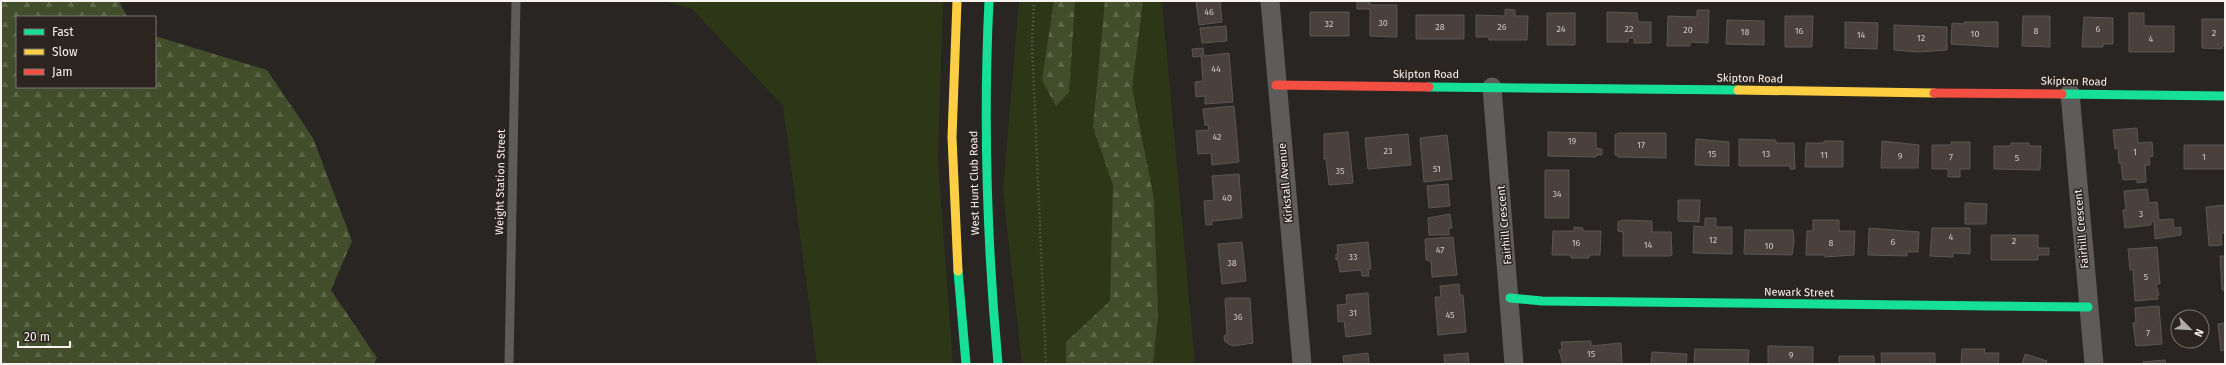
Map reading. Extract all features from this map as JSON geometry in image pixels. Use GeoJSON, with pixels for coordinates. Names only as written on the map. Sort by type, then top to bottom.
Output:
{"type":"FeatureCollection","features":[{"type":"Feature","properties":{"kind":"street","name":"West Hunt Club Road"},"geometry":{"type":"LineString","coordinates":[[957,1],[953,167],[957,269],[966,364]]}},
{"type":"Feature","properties":{"kind":"street","name":"West Hunt Club Road"},"geometry":{"type":"LineString","coordinates":[[989,1],[985,78],[984,182],[989,279],[998,364]]}},
{"type":"Feature","properties":{"kind":"street","name":"Kirkstall Avenue"},"geometry":{"type":"LineString","coordinates":[[1270,1],[1276,85],[1302,364]]}},
{"type":"Feature","properties":{"kind":"street","name":"Skipton Road"},"geometry":{"type":"LineString","coordinates":[[1276,85],[1492,86],[2225,96]]}},
{"type":"Feature","properties":{"kind":"street","name":"Fairhill Crescent"},"geometry":{"type":"LineString","coordinates":[[1492,86],[1510,298],[1514,364]]}},
{"type":"Feature","properties":{"kind":"street","name":"Fairhill Crescent"},"geometry":{"type":"LineString","coordinates":[[2070,93],[2094,364]]}},
{"type":"Feature","properties":{"kind":"street","name":"Newark Street"},"geometry":{"type":"LineString","coordinates":[[1510,298],[1542,301],[2088,307]]}},
{"type":"Feature","properties":{"kind":"lane","name":"Weight Station Street"},"geometry":{"type":"LineString","coordinates":[[509,364],[516,1]]}},
{"type":"Feature","properties":{"kind":"path"},"geometry":{"type":"LineString","coordinates":[[1034,1],[1032,45],[1046,364]]}},
{"type":"Feature","properties":{"kind":"green space"},"geometry":{"type":"Polygon","coordinates":[[[1,1],[119,1],[126,16],[16,16],[16,88],[156,88],[156,36],[267,70],[313,138],[352,241],[331,290],[377,358],[374,364],[1,364],[1,1]]]}},
{"type":"Feature","properties":{"kind":"green space"},"geometry":{"type":"Polygon","coordinates":[[[664,1],[943,1],[938,160],[953,364],[817,364],[783,106],[692,9],[664,1]]]}},
{"type":"Feature","properties":{"kind":"green space"},"geometry":{"type":"Polygon","coordinates":[[[1019,1],[1162,1],[1195,364],[1022,364],[1003,191],[1019,1]]]}},
{"type":"Feature","properties":{"kind":"green space"},"geometry":{"type":"Polygon","coordinates":[[[1054,1],[1075,1],[1069,92],[1056,106],[1042,80],[1054,1]]]}},
{"type":"Feature","properties":{"kind":"green space"},"geometry":{"type":"Polygon","coordinates":[[[1105,1],[1143,1],[1132,88],[1154,199],[1158,315],[1153,364],[1066,364],[1066,342],[1110,301],[1113,185],[1093,127],[1105,1]]]}},
{"type":"Feature","properties":{"kind":"building"},"geometry":{"type":"Polygon","coordinates":[[[1196,1],[1220,1],[1222,22],[1199,25],[1196,1]]]}},
{"type":"Feature","properties":{"kind":"building"},"geometry":{"type":"Polygon","coordinates":[[[1357,1],[1370,1],[1370,5],[1397,5],[1397,37],[1370,36],[1370,9],[1357,9],[1357,1]]]}},
{"type":"Feature","properties":{"kind":"building"},"geometry":{"type":"Polygon","coordinates":[[[1505,9],[1515,10],[1515,16],[1528,16],[1527,40],[1489,40],[1489,37],[1476,37],[1476,15],[1505,16],[1505,9]]]}},
{"type":"Feature","properties":{"kind":"building"},"geometry":{"type":"Polygon","coordinates":[[[1697,10],[1709,10],[1708,43],[1690,42],[1690,46],[1667,46],[1668,16],[1697,17],[1697,10]]]}},
{"type":"Feature","properties":{"kind":"building"},"geometry":{"type":"Polygon","coordinates":[[[1310,12],[1349,12],[1349,36],[1310,36],[1310,12]]]}},
{"type":"Feature","properties":{"kind":"building"},"geometry":{"type":"Polygon","coordinates":[[[1607,12],[1637,13],[1638,22],[1651,22],[1651,43],[1634,43],[1634,38],[1628,38],[1628,42],[1607,42],[1607,12]]]}},
{"type":"Feature","properties":{"kind":"building"},"geometry":{"type":"Polygon","coordinates":[[[1547,13],[1575,13],[1575,45],[1547,45],[1547,13]]]}},
{"type":"Feature","properties":{"kind":"building"},"geometry":{"type":"Polygon","coordinates":[[[2129,13],[2144,13],[2144,26],[2174,26],[2174,52],[2129,52],[2129,13]]]}},
{"type":"Feature","properties":{"kind":"building"},"geometry":{"type":"Polygon","coordinates":[[[1416,15],[1464,15],[1464,39],[1416,39],[1416,15]]]}},
{"type":"Feature","properties":{"kind":"building"},"geometry":{"type":"Polygon","coordinates":[[[1785,16],[1813,16],[1812,47],[1785,47],[1785,16]]]}},
{"type":"Feature","properties":{"kind":"building"},"geometry":{"type":"Polygon","coordinates":[[[2023,16],[2050,16],[2050,47],[2022,46],[2023,16]]]}},
{"type":"Feature","properties":{"kind":"building"},"geometry":{"type":"Polygon","coordinates":[[[2084,17],[2113,18],[2113,44],[2103,44],[2103,47],[2082,47],[2084,17]]]}},
{"type":"Feature","properties":{"kind":"building"},"geometry":{"type":"Polygon","coordinates":[[[2202,19],[2225,19],[2225,46],[2222,46],[2222,49],[2202,48],[2202,19]]]}},
{"type":"Feature","properties":{"kind":"building"},"geometry":{"type":"Polygon","coordinates":[[[1727,20],[1764,21],[1764,45],[1726,44],[1727,20]]]}},
{"type":"Feature","properties":{"kind":"building"},"geometry":{"type":"Polygon","coordinates":[[[1845,22],[1878,23],[1877,49],[1845,48],[1845,22]]]}},
{"type":"Feature","properties":{"kind":"building"},"geometry":{"type":"Polygon","coordinates":[[[1964,22],[1998,22],[1998,47],[1951,44],[1952,23],[1964,24],[1964,22]]]}},
{"type":"Feature","properties":{"kind":"building"},"geometry":{"type":"Polygon","coordinates":[[[1894,25],[1947,27],[1947,50],[1919,52],[1894,50],[1894,25]]]}},
{"type":"Feature","properties":{"kind":"building"},"geometry":{"type":"Polygon","coordinates":[[[1226,26],[1227,41],[1202,43],[1200,28],[1226,26]]]}},
{"type":"Feature","properties":{"kind":"building"},"geometry":{"type":"Polygon","coordinates":[[[1203,48],[1204,56],[1229,53],[1233,102],[1205,104],[1205,96],[1196,97],[1195,82],[1203,81],[1201,56],[1193,57],[1192,49],[1203,48]]]}},
{"type":"Feature","properties":{"kind":"building"},"geometry":{"type":"Polygon","coordinates":[[[1234,106],[1239,162],[1212,165],[1211,153],[1198,154],[1196,131],[1209,130],[1208,125],[1205,125],[1203,109],[1234,106]]]}},
{"type":"Feature","properties":{"kind":"building"},"geometry":{"type":"Polygon","coordinates":[[[2137,128],[2138,143],[2152,142],[2153,156],[2149,157],[2150,165],[2145,165],[2146,182],[2137,183],[2137,179],[2123,180],[2121,163],[2119,163],[2118,148],[2115,149],[2113,130],[2137,128]]]}},
{"type":"Feature","properties":{"kind":"building"},"geometry":{"type":"Polygon","coordinates":[[[1348,132],[1353,183],[1329,185],[1326,159],[1324,159],[1324,134],[1348,132]]]}},
{"type":"Feature","properties":{"kind":"building"},"geometry":{"type":"Polygon","coordinates":[[[1548,132],[1596,133],[1596,148],[1602,149],[1602,155],[1596,155],[1596,157],[1548,156],[1548,132]]]}},
{"type":"Feature","properties":{"kind":"building"},"geometry":{"type":"Polygon","coordinates":[[[1619,133],[1666,133],[1666,158],[1618,157],[1618,155],[1615,155],[1615,135],[1619,133]]]}},
{"type":"Feature","properties":{"kind":"building"},"geometry":{"type":"Polygon","coordinates":[[[1408,134],[1411,165],[1368,169],[1365,138],[1408,134]]]}},
{"type":"Feature","properties":{"kind":"building"},"geometry":{"type":"Polygon","coordinates":[[[1447,135],[1452,179],[1424,182],[1420,138],[1447,135]]]}},
{"type":"Feature","properties":{"kind":"building"},"geometry":{"type":"Polygon","coordinates":[[[1696,139],[1729,142],[1729,166],[1695,165],[1696,139]]]}},
{"type":"Feature","properties":{"kind":"building"},"geometry":{"type":"Polygon","coordinates":[[[1739,139],[1776,140],[1776,143],[1794,143],[1795,169],[1790,169],[1790,166],[1739,166],[1739,139]]]}},
{"type":"Feature","properties":{"kind":"building"},"geometry":{"type":"Polygon","coordinates":[[[1824,141],[1843,141],[1843,167],[1805,167],[1806,143],[1824,143],[1824,141]]]}},
{"type":"Feature","properties":{"kind":"building"},"geometry":{"type":"Polygon","coordinates":[[[1882,141],[1919,145],[1918,168],[1881,168],[1882,141]]]}},
{"type":"Feature","properties":{"kind":"building"},"geometry":{"type":"Polygon","coordinates":[[[1951,142],[1970,142],[1970,169],[1960,169],[1960,177],[1948,177],[1948,169],[1932,169],[1932,145],[1951,145],[1951,142]]]}},
{"type":"Feature","properties":{"kind":"building"},"geometry":{"type":"Polygon","coordinates":[[[2011,143],[2029,143],[2029,146],[2041,146],[2040,170],[1994,169],[1994,146],[2011,146],[2011,143]]]}},
{"type":"Feature","properties":{"kind":"building"},"geometry":{"type":"Polygon","coordinates":[[[2184,145],[2225,145],[2225,169],[2184,169],[2184,145]]]}},
{"type":"Feature","properties":{"kind":"building"},"geometry":{"type":"Polygon","coordinates":[[[1545,170],[1569,170],[1569,218],[1545,218],[1545,170]]]}},
{"type":"Feature","properties":{"kind":"building"},"geometry":{"type":"Polygon","coordinates":[[[1239,174],[1242,218],[1212,221],[1212,225],[1206,225],[1204,201],[1214,200],[1212,176],[1239,174]]]}},
{"type":"Feature","properties":{"kind":"building"},"geometry":{"type":"Polygon","coordinates":[[[1448,184],[1450,206],[1429,208],[1427,186],[1448,184]]]}},
{"type":"Feature","properties":{"kind":"building"},"geometry":{"type":"Polygon","coordinates":[[[2147,189],[2149,203],[2157,202],[2159,220],[2173,219],[2174,228],[2181,227],[2181,235],[2155,239],[2154,221],[2151,222],[2151,225],[2125,228],[2123,210],[2126,210],[2124,191],[2147,189]]]}},
{"type":"Feature","properties":{"kind":"building"},"geometry":{"type":"Polygon","coordinates":[[[1678,200],[1700,200],[1699,222],[1678,221],[1678,200]]]}},
{"type":"Feature","properties":{"kind":"building"},"geometry":{"type":"Polygon","coordinates":[[[1965,203],[1987,204],[1986,224],[1965,224],[1965,203]]]}},
{"type":"Feature","properties":{"kind":"building"},"geometry":{"type":"Polygon","coordinates":[[[2225,205],[2225,233],[2221,233],[2222,245],[2209,246],[2206,207],[2225,205]]]}},
{"type":"Feature","properties":{"kind":"building"},"geometry":{"type":"Polygon","coordinates":[[[1450,214],[1452,228],[1449,228],[1449,235],[1429,235],[1428,218],[1450,214]]]}},
{"type":"Feature","properties":{"kind":"building"},"geometry":{"type":"Polygon","coordinates":[[[1705,218],[1716,218],[1716,227],[1732,227],[1732,254],[1693,253],[1694,226],[1705,227],[1705,218]]]}},
{"type":"Feature","properties":{"kind":"building"},"geometry":{"type":"Polygon","coordinates":[[[1623,220],[1652,221],[1652,232],[1671,232],[1672,255],[1623,256],[1623,232],[1618,231],[1618,222],[1623,220]]]}},
{"type":"Feature","properties":{"kind":"building"},"geometry":{"type":"Polygon","coordinates":[[[1813,220],[1839,220],[1839,231],[1855,231],[1854,255],[1825,257],[1825,255],[1806,255],[1807,231],[1813,231],[1813,220]]]}},
{"type":"Feature","properties":{"kind":"building"},"geometry":{"type":"Polygon","coordinates":[[[1574,227],[1583,228],[1583,231],[1601,231],[1600,255],[1589,255],[1589,258],[1571,258],[1571,255],[1552,255],[1553,231],[1574,231],[1574,227]]]}},
{"type":"Feature","properties":{"kind":"building"},"geometry":{"type":"Polygon","coordinates":[[[1869,228],[1919,232],[1918,252],[1907,252],[1907,256],[1868,255],[1869,228]]]}},
{"type":"Feature","properties":{"kind":"building"},"geometry":{"type":"Polygon","coordinates":[[[1932,228],[1970,228],[1970,254],[1953,253],[1953,257],[1930,256],[1932,228]]]}},
{"type":"Feature","properties":{"kind":"building"},"geometry":{"type":"Polygon","coordinates":[[[1745,230],[1793,230],[1794,242],[1792,255],[1744,254],[1745,230]]]}},
{"type":"Feature","properties":{"kind":"building"},"geometry":{"type":"Polygon","coordinates":[[[1991,235],[2038,235],[2038,248],[2049,248],[2049,255],[2038,255],[2038,260],[1991,260],[1991,235]]]}},
{"type":"Feature","properties":{"kind":"building"},"geometry":{"type":"Polygon","coordinates":[[[1453,237],[1457,275],[1432,277],[1431,261],[1426,260],[1425,239],[1453,237]]]}},
{"type":"Feature","properties":{"kind":"building"},"geometry":{"type":"Polygon","coordinates":[[[1242,242],[1246,281],[1222,284],[1218,244],[1242,242]]]}},
{"type":"Feature","properties":{"kind":"building"},"geometry":{"type":"Polygon","coordinates":[[[1368,242],[1371,269],[1368,269],[1369,276],[1362,276],[1361,270],[1340,272],[1338,260],[1336,260],[1336,254],[1338,254],[1337,245],[1368,242]]]}},
{"type":"Feature","properties":{"kind":"building"},"geometry":{"type":"Polygon","coordinates":[[[2157,247],[2160,284],[2156,284],[2159,295],[2157,295],[2158,299],[2135,301],[2133,270],[2130,270],[2128,249],[2157,247]]]}},
{"type":"Feature","properties":{"kind":"building"},"geometry":{"type":"Polygon","coordinates":[[[2220,256],[2225,256],[2225,290],[2222,290],[2220,256]]]}},
{"type":"Feature","properties":{"kind":"building"},"geometry":{"type":"Polygon","coordinates":[[[1459,284],[1460,295],[1463,295],[1466,332],[1438,335],[1435,297],[1441,297],[1440,286],[1459,284]]]}},
{"type":"Feature","properties":{"kind":"building"},"geometry":{"type":"Polygon","coordinates":[[[1368,293],[1371,334],[1346,337],[1344,321],[1338,322],[1337,305],[1347,304],[1346,295],[1368,293]]]}},
{"type":"Feature","properties":{"kind":"building"},"geometry":{"type":"Polygon","coordinates":[[[1226,298],[1250,298],[1253,343],[1233,346],[1228,344],[1228,342],[1225,342],[1224,336],[1227,334],[1226,298]]]}},
{"type":"Feature","properties":{"kind":"building"},"geometry":{"type":"Polygon","coordinates":[[[2159,306],[2162,344],[2136,346],[2133,323],[2136,323],[2135,308],[2159,306]]]}},
{"type":"Feature","properties":{"kind":"building"},"geometry":{"type":"Polygon","coordinates":[[[2225,323],[2225,350],[2221,351],[2218,324],[2225,323]]]}},
{"type":"Feature","properties":{"kind":"building"},"geometry":{"type":"Polygon","coordinates":[[[1591,341],[1591,346],[1621,343],[1622,364],[1563,364],[1559,350],[1562,350],[1561,342],[1591,341]]]}},
{"type":"Feature","properties":{"kind":"building"},"geometry":{"type":"Polygon","coordinates":[[[1768,346],[1813,347],[1813,364],[1768,364],[1768,346]]]}},
{"type":"Feature","properties":{"kind":"building"},"geometry":{"type":"Polygon","coordinates":[[[1695,349],[1749,350],[1748,364],[1694,364],[1695,349]]]}},
{"type":"Feature","properties":{"kind":"building"},"geometry":{"type":"Polygon","coordinates":[[[1962,349],[1985,349],[1984,353],[1999,353],[1998,364],[1961,364],[1962,349]]]}},
{"type":"Feature","properties":{"kind":"building"},"geometry":{"type":"Polygon","coordinates":[[[1652,352],[1687,354],[1686,364],[1651,364],[1652,352]]]}},
{"type":"Feature","properties":{"kind":"building"},"geometry":{"type":"Polygon","coordinates":[[[1368,353],[1369,364],[1344,364],[1343,356],[1368,353]]]}},
{"type":"Feature","properties":{"kind":"building"},"geometry":{"type":"Polygon","coordinates":[[[1468,353],[1469,364],[1445,364],[1444,355],[1468,353]]]}},
{"type":"Feature","properties":{"kind":"building"},"geometry":{"type":"Polygon","coordinates":[[[1881,353],[1935,353],[1935,364],[1882,364],[1881,353]]]}},
{"type":"Feature","properties":{"kind":"building"},"geometry":{"type":"Polygon","coordinates":[[[2025,354],[2047,361],[2046,364],[2022,364],[2025,354]]]}},
{"type":"Feature","properties":{"kind":"building"},"geometry":{"type":"Polygon","coordinates":[[[1839,356],[1874,356],[1874,364],[1839,364],[1839,356]]]}},
{"type":"Feature","properties":{"kind":"building"},"geometry":{"type":"Polygon","coordinates":[[[2165,360],[2166,364],[2143,364],[2143,362],[2165,360]]]}},
{"type":"Feature","properties":{"kind":"traffic: fast"},"geometry":{"type":"LineString","coordinates":[[989,1],[986,92],[987,183],[991,273],[998,364]]}},
{"type":"Feature","properties":{"kind":"traffic: fast"},"geometry":{"type":"LineString","coordinates":[[1429,87],[1738,90]]}},
{"type":"Feature","properties":{"kind":"traffic: fast"},"geometry":{"type":"LineString","coordinates":[[2062,94],[2225,96]]}},
{"type":"Feature","properties":{"kind":"traffic: fast"},"geometry":{"type":"LineString","coordinates":[[958,271],[966,364]]}},
{"type":"Feature","properties":{"kind":"traffic: fast"},"geometry":{"type":"LineString","coordinates":[[1510,298],[1542,301],[2088,307]]}},
{"type":"Feature","properties":{"kind":"traffic: slow"},"geometry":{"type":"LineString","coordinates":[[957,1],[952,137],[958,271]]}},
{"type":"Feature","properties":{"kind":"traffic: slow"},"geometry":{"type":"LineString","coordinates":[[1738,90],[1934,93]]}},
{"type":"Feature","properties":{"kind":"traffic: jam"},"geometry":{"type":"LineString","coordinates":[[1276,85],[1429,87]]}},
{"type":"Feature","properties":{"kind":"traffic: jam"},"geometry":{"type":"LineString","coordinates":[[1934,93],[2062,94]]}}]}
